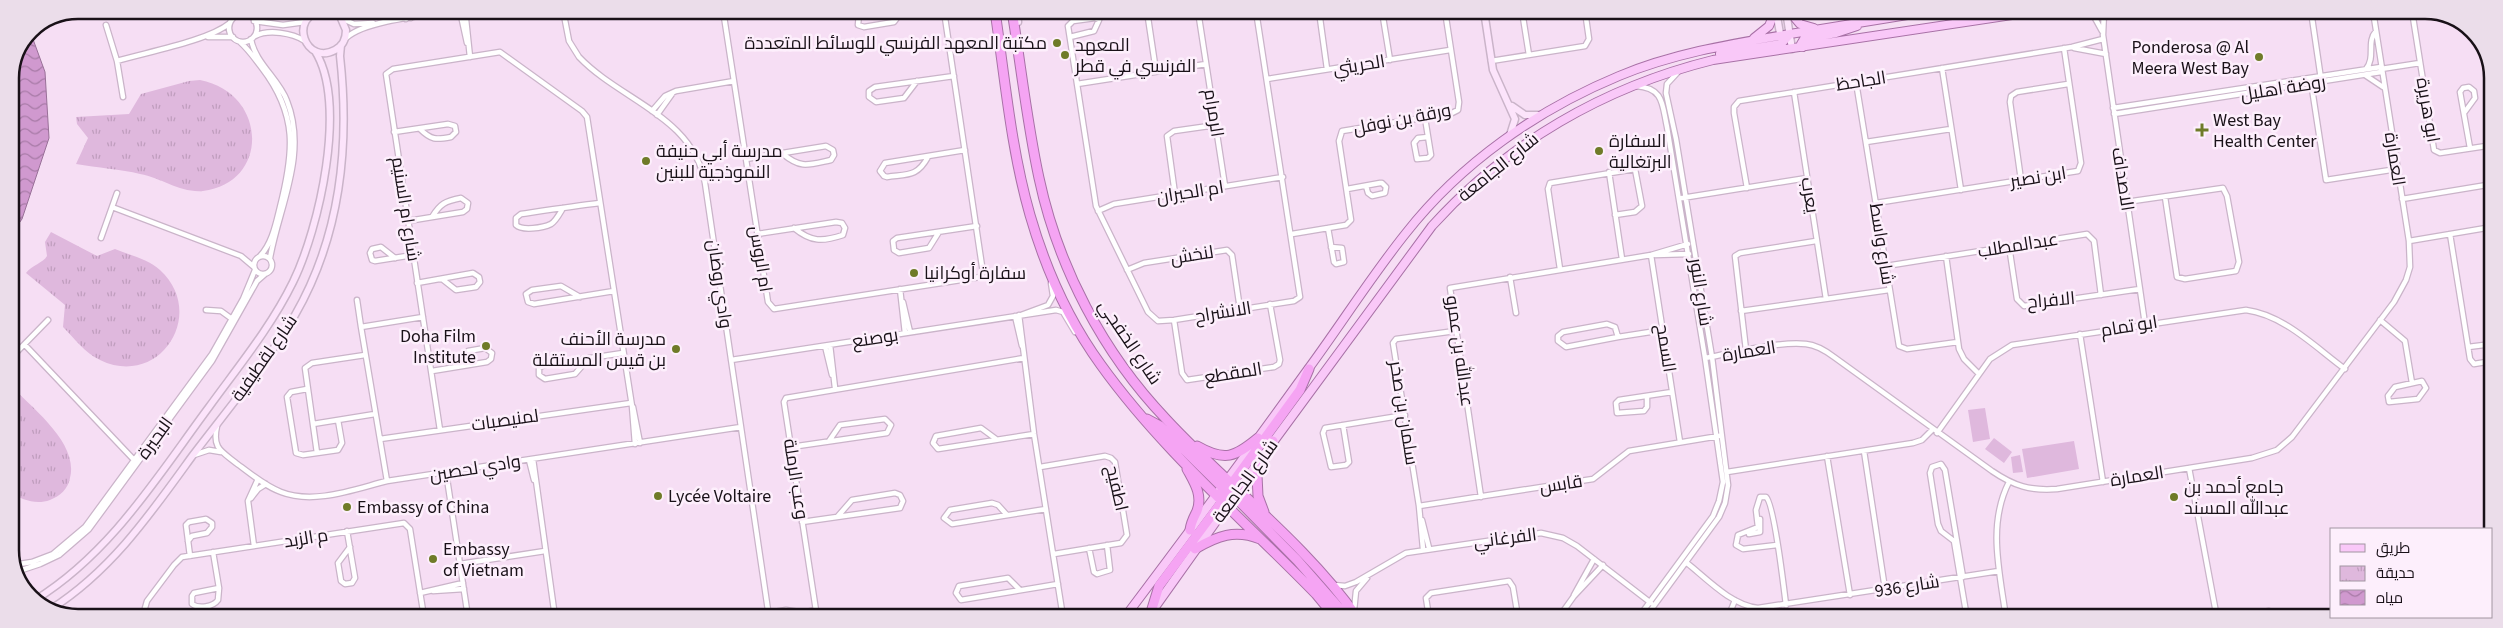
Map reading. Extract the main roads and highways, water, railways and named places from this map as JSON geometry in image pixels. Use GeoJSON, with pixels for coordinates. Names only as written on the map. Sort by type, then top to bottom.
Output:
{"type":"FeatureCollection","features":[{"type":"Feature","properties":{"kind":"highway","name":"شارع الخفجي"},"geometry":{"type":"LineString","coordinates":[[996,19],[1020,171],[1030,215],[1048,265],[1087,344],[1100,364],[1142,417],[1184,461],[1268,520],[1331,585],[1348,609]]}},
{"type":"Feature","properties":{"kind":"highway","name":"شارع الخفجي"},"geometry":{"type":"LineString","coordinates":[[1014,19],[1039,178],[1050,222],[1068,268],[1101,334],[1129,375],[1186,440],[1264,541],[1316,594],[1328,609]]}},
{"type":"Feature","properties":{"kind":"highway"},"geometry":{"type":"LineString","coordinates":[[1152,609],[1159,586],[1300,390],[1309,369]]}},
{"type":"Feature","properties":{"kind":"highway"},"geometry":{"type":"LineString","coordinates":[[1142,417],[1160,426],[1346,609]]}},
{"type":"Feature","properties":{"kind":"highway"},"geometry":{"type":"LineString","coordinates":[[1186,440],[1210,453],[1226,456],[1238,453],[1258,438]]}},
{"type":"Feature","properties":{"kind":"highway"},"geometry":{"type":"LineString","coordinates":[[1268,520],[1259,502],[1256,481],[1259,470],[1274,441]]}},
{"type":"Feature","properties":{"kind":"highway"},"geometry":{"type":"LineString","coordinates":[[1184,461],[1198,494],[1198,505],[1190,530]]}},
{"type":"Feature","properties":{"kind":"highway"},"geometry":{"type":"LineString","coordinates":[[1195,549],[1216,537],[1228,533],[1246,534],[1264,541]]}},
{"type":"Feature","properties":{"kind":"main road"},"geometry":{"type":"LineString","coordinates":[[1752,40],[1769,26],[1772,19]]}},
{"type":"Feature","properties":{"kind":"main road"},"geometry":{"type":"LineString","coordinates":[[1795,19],[1800,24],[1821,29]]}},
{"type":"Feature","properties":{"kind":"main road","name":"شارع الجامعة"},"geometry":{"type":"LineString","coordinates":[[1131,609],[1190,530],[1228,492],[1274,441],[1427,232],[1456,201],[1513,152],[1536,135],[1582,109],[1632,86],[1681,68],[1781,43],[1790,34],[1882,19]]}},
{"type":"Feature","properties":{"kind":"main road","name":"شارع الجامعة"},"geometry":{"type":"LineString","coordinates":[[1154,609],[1195,549],[1258,438],[1406,232],[1465,170],[1510,135],[1542,114],[1596,86],[1653,63],[1704,48],[1752,40],[1781,43],[1792,49],[1987,19]]}},
{"type":"Feature","properties":{"kind":"main road"},"geometry":{"type":"LineString","coordinates":[[1803,47],[1802,42],[1804,39],[1849,30],[1863,22]]}},
{"type":"Feature","properties":{"kind":"water"},"geometry":{"type":"Polygon","coordinates":[[[33,40],[45,72],[49,138],[19,223],[19,78],[23,55],[33,40]]]}},
{"type":"Feature","properties":{"kind":"place","name":"مكتبة المعهد الفرنسي للوسائط المتعددة"},"geometry":{"type":"Point","coordinates":[1057,43]}},
{"type":"Feature","properties":{"kind":"place","name":"المعهد الفرنسي في قطر"},"geometry":{"type":"Point","coordinates":[1065,55]}},
{"type":"Feature","properties":{"kind":"place","name":"Ponderosa @ Al Meera West Bay"},"geometry":{"type":"Point","coordinates":[2259,57]}},
{"type":"Feature","properties":{"kind":"place","name":"West Bay Health Center"},"geometry":{"type":"Point","coordinates":[2202,130]}},
{"type":"Feature","properties":{"kind":"place","name":"السفارة البرتغالية"},"geometry":{"type":"Point","coordinates":[1599,151]}},
{"type":"Feature","properties":{"kind":"place","name":"مدرسة أبي حنيفة النموذجية للبنين"},"geometry":{"type":"Point","coordinates":[646,161]}},
{"type":"Feature","properties":{"kind":"place","name":"سفارة أوكرانيا"},"geometry":{"type":"Point","coordinates":[914,273]}},
{"type":"Feature","properties":{"kind":"place","name":"Doha Film Institute"},"geometry":{"type":"Point","coordinates":[486,346]}},
{"type":"Feature","properties":{"kind":"place","name":"مدرسة الأحنف بن قيس المستقلة"},"geometry":{"type":"Point","coordinates":[676,349]}},
{"type":"Feature","properties":{"kind":"place","name":"Lycée Voltaire"},"geometry":{"type":"Point","coordinates":[658,496]}},
{"type":"Feature","properties":{"kind":"place","name":"جامع أحمد بن عبدالله المسند"},"geometry":{"type":"Point","coordinates":[2174,497]}},
{"type":"Feature","properties":{"kind":"place","name":"Embassy of China"},"geometry":{"type":"Point","coordinates":[347,507]}},
{"type":"Feature","properties":{"kind":"place","name":"Embassy of Vietnam"},"geometry":{"type":"Point","coordinates":[433,559]}}]}
